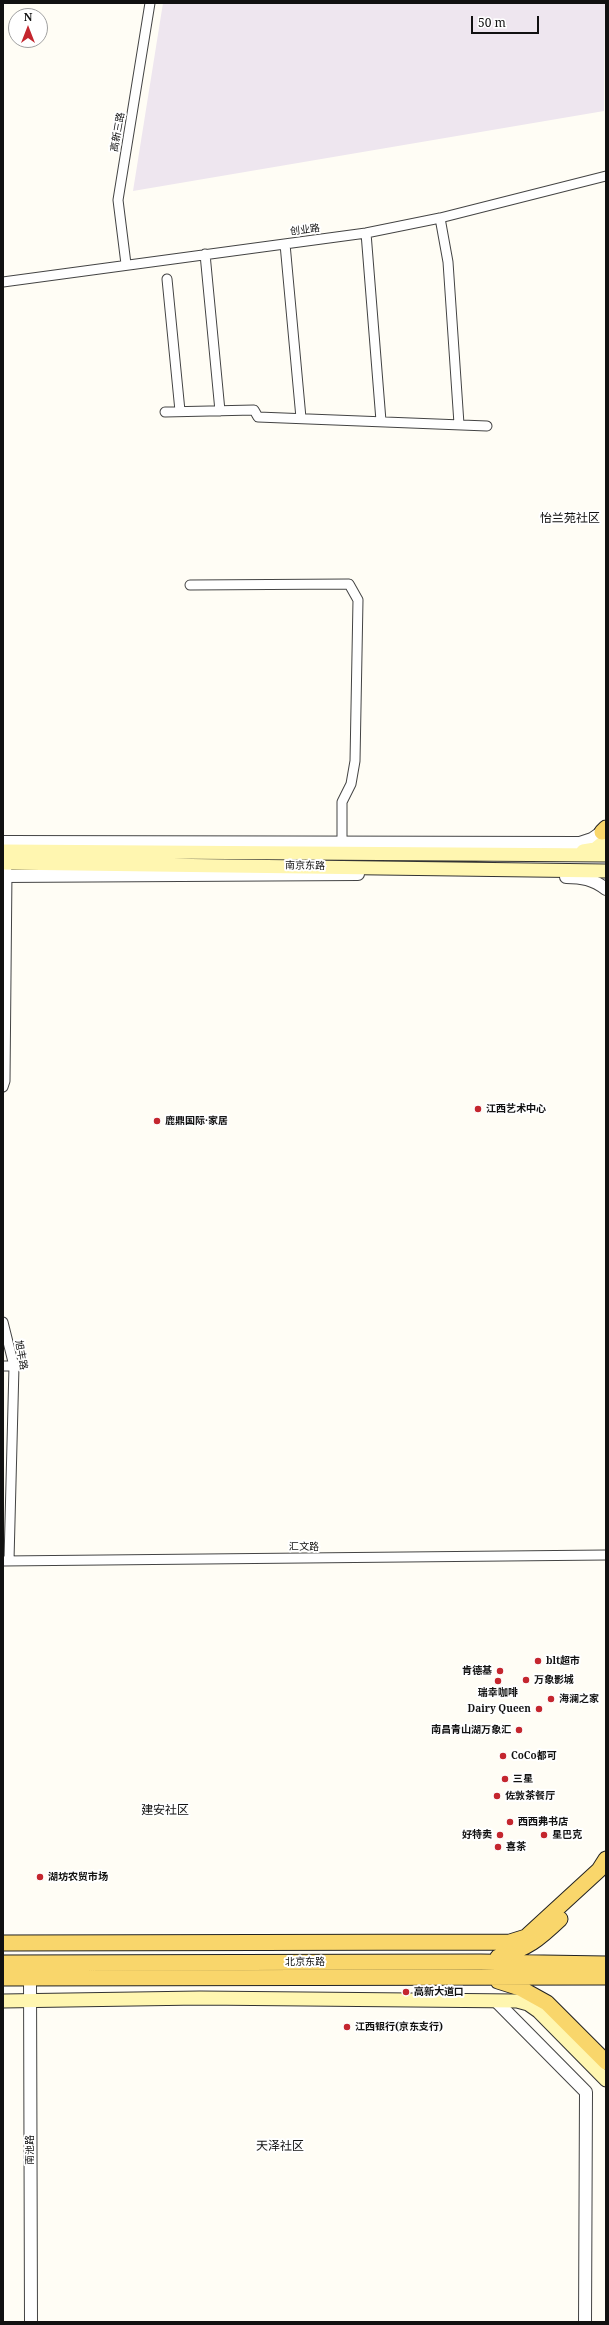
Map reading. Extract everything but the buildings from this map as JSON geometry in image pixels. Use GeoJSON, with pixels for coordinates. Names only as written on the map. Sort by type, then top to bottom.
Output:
{"type":"FeatureCollection","features":[{"type":"Feature","properties":{"kind":"main road"},"geometry":{"type":"LineString","coordinates":[[559,855],[595,849],[605,834]]}},
{"type":"Feature","properties":{"kind":"main road","name":"南京东路"},"geometry":{"type":"LineString","coordinates":[[5,860],[527,854],[606,855]]}},
{"type":"Feature","properties":{"kind":"main road","name":"南京东路"},"geometry":{"type":"LineString","coordinates":[[5,860],[603,873]]}},
{"type":"Feature","properties":{"kind":"main road"},"geometry":{"type":"LineString","coordinates":[[3,1943],[510,1942],[526,1937],[599,1870],[606,1859]]}},
{"type":"Feature","properties":{"kind":"main road"},"geometry":{"type":"LineString","coordinates":[[481,1962],[521,1950],[544,1934],[606,1876]]}},
{"type":"Feature","properties":{"kind":"main road","name":"北京东路"},"geometry":{"type":"LineString","coordinates":[[3,1963],[481,1962],[606,1964]]}},
{"type":"Feature","properties":{"kind":"main road"},"geometry":{"type":"LineString","coordinates":[[483,1977],[520,1988],[547,2003],[606,2062]]}},
{"type":"Feature","properties":{"kind":"main road","name":"北京东路"},"geometry":{"type":"LineString","coordinates":[[3,1978],[606,1977]]}},
{"type":"Feature","properties":{"kind":"main road"},"geometry":{"type":"LineString","coordinates":[[3,2001],[200,1998],[517,2001],[528,2004],[538,2011],[606,2080]]}},
{"type":"Feature","properties":{"kind":"street","name":"高新三路"},"geometry":{"type":"LineString","coordinates":[[126,264],[118,200],[150,3]]}},
{"type":"Feature","properties":{"kind":"street","name":"创业路"},"geometry":{"type":"LineString","coordinates":[[3,282],[126,264],[366,233],[440,218],[606,176]]}},
{"type":"Feature","properties":{"kind":"street"},"geometry":{"type":"LineString","coordinates":[[440,218],[448,262],[459,424]]}},
{"type":"Feature","properties":{"kind":"street"},"geometry":{"type":"LineString","coordinates":[[366,233],[380,422]]}},
{"type":"Feature","properties":{"kind":"street"},"geometry":{"type":"LineString","coordinates":[[285,244],[301,418]]}},
{"type":"Feature","properties":{"kind":"street"},"geometry":{"type":"LineString","coordinates":[[205,254],[220,411]]}},
{"type":"Feature","properties":{"kind":"street"},"geometry":{"type":"LineString","coordinates":[[167,279],[180,411]]}},
{"type":"Feature","properties":{"kind":"street"},"geometry":{"type":"LineString","coordinates":[[165,412],[254,410],[258,417],[487,426]]}},
{"type":"Feature","properties":{"kind":"street"},"geometry":{"type":"LineString","coordinates":[[190,585],[349,584],[358,600],[355,761],[351,784],[342,802],[342,843]]}},
{"type":"Feature","properties":{"kind":"street"},"geometry":{"type":"LineString","coordinates":[[5,860],[342,843],[580,843],[605,834]]}},
{"type":"Feature","properties":{"kind":"street"},"geometry":{"type":"LineString","coordinates":[[480,844],[527,854]]}},
{"type":"Feature","properties":{"kind":"street"},"geometry":{"type":"LineString","coordinates":[[5,860],[354,874],[582,877],[596,882],[606,889]]}},
{"type":"Feature","properties":{"kind":"street"},"geometry":{"type":"LineString","coordinates":[[3,1087],[5,1081],[5,860]]}},
{"type":"Feature","properties":{"kind":"street","name":"旭丰路"},"geometry":{"type":"LineString","coordinates":[[3,1322],[14,1366],[6,1560]]}},
{"type":"Feature","properties":{"kind":"street"},"geometry":{"type":"LineString","coordinates":[[3,1366],[14,1366]]}},
{"type":"Feature","properties":{"kind":"street","name":"汇文路"},"geometry":{"type":"LineString","coordinates":[[6,1560],[606,1555]]}},
{"type":"Feature","properties":{"kind":"street","name":"南池路"},"geometry":{"type":"LineString","coordinates":[[30,1978],[30,2322]]}},
{"type":"Feature","properties":{"kind":"street"},"geometry":{"type":"LineString","coordinates":[[496,2001],[586,2092],[585,2322]]}},
{"type":"Feature","properties":{"kind":"shaded area"},"geometry":{"type":"Polygon","coordinates":[[[163,3],[605,3],[604,111],[133,191],[163,3]]]}},
{"type":"Feature","properties":{"kind":"place","name":"江西艺术中心"},"geometry":{"type":"Point","coordinates":[478,1109]}},
{"type":"Feature","properties":{"kind":"place","name":"鹿鼎国际·家居"},"geometry":{"type":"Point","coordinates":[157,1121]}},
{"type":"Feature","properties":{"kind":"place","name":"blt超市"},"geometry":{"type":"Point","coordinates":[538,1661]}},
{"type":"Feature","properties":{"kind":"place","name":"肯德基"},"geometry":{"type":"Point","coordinates":[500,1671]}},
{"type":"Feature","properties":{"kind":"place","name":"万象影城"},"geometry":{"type":"Point","coordinates":[526,1680]}},
{"type":"Feature","properties":{"kind":"place","name":"瑞幸咖啡"},"geometry":{"type":"Point","coordinates":[498,1681]}},
{"type":"Feature","properties":{"kind":"place","name":"海澜之家"},"geometry":{"type":"Point","coordinates":[551,1699]}},
{"type":"Feature","properties":{"kind":"place","name":"Dairy Queen"},"geometry":{"type":"Point","coordinates":[539,1709]}},
{"type":"Feature","properties":{"kind":"place","name":"南昌青山湖万象汇"},"geometry":{"type":"Point","coordinates":[519,1730]}},
{"type":"Feature","properties":{"kind":"place","name":"CoCo都可"},"geometry":{"type":"Point","coordinates":[503,1756]}},
{"type":"Feature","properties":{"kind":"place","name":"三星"},"geometry":{"type":"Point","coordinates":[505,1779]}},
{"type":"Feature","properties":{"kind":"place","name":"佐敦茶餐厅"},"geometry":{"type":"Point","coordinates":[497,1796]}},
{"type":"Feature","properties":{"kind":"place","name":"西西弗书店"},"geometry":{"type":"Point","coordinates":[510,1822]}},
{"type":"Feature","properties":{"kind":"place","name":"好特卖"},"geometry":{"type":"Point","coordinates":[500,1835]}},
{"type":"Feature","properties":{"kind":"place","name":"星巴克"},"geometry":{"type":"Point","coordinates":[544,1835]}},
{"type":"Feature","properties":{"kind":"place","name":"喜茶"},"geometry":{"type":"Point","coordinates":[498,1847]}},
{"type":"Feature","properties":{"kind":"place","name":"湖坊农贸市场"},"geometry":{"type":"Point","coordinates":[40,1877]}},
{"type":"Feature","properties":{"kind":"place","name":"高新大道口"},"geometry":{"type":"Point","coordinates":[406,1992]}},
{"type":"Feature","properties":{"kind":"place","name":"江西银行(京东支行)"},"geometry":{"type":"Point","coordinates":[347,2027]}},
{"type":"Feature","properties":{"kind":"district","name":"怡兰苑社区"},"geometry":{"type":"Point","coordinates":[570,519]}},
{"type":"Feature","properties":{"kind":"district","name":"建安社区"},"geometry":{"type":"Point","coordinates":[165,1811]}},
{"type":"Feature","properties":{"kind":"district","name":"天泽社区"},"geometry":{"type":"Point","coordinates":[280,2147]}}]}
